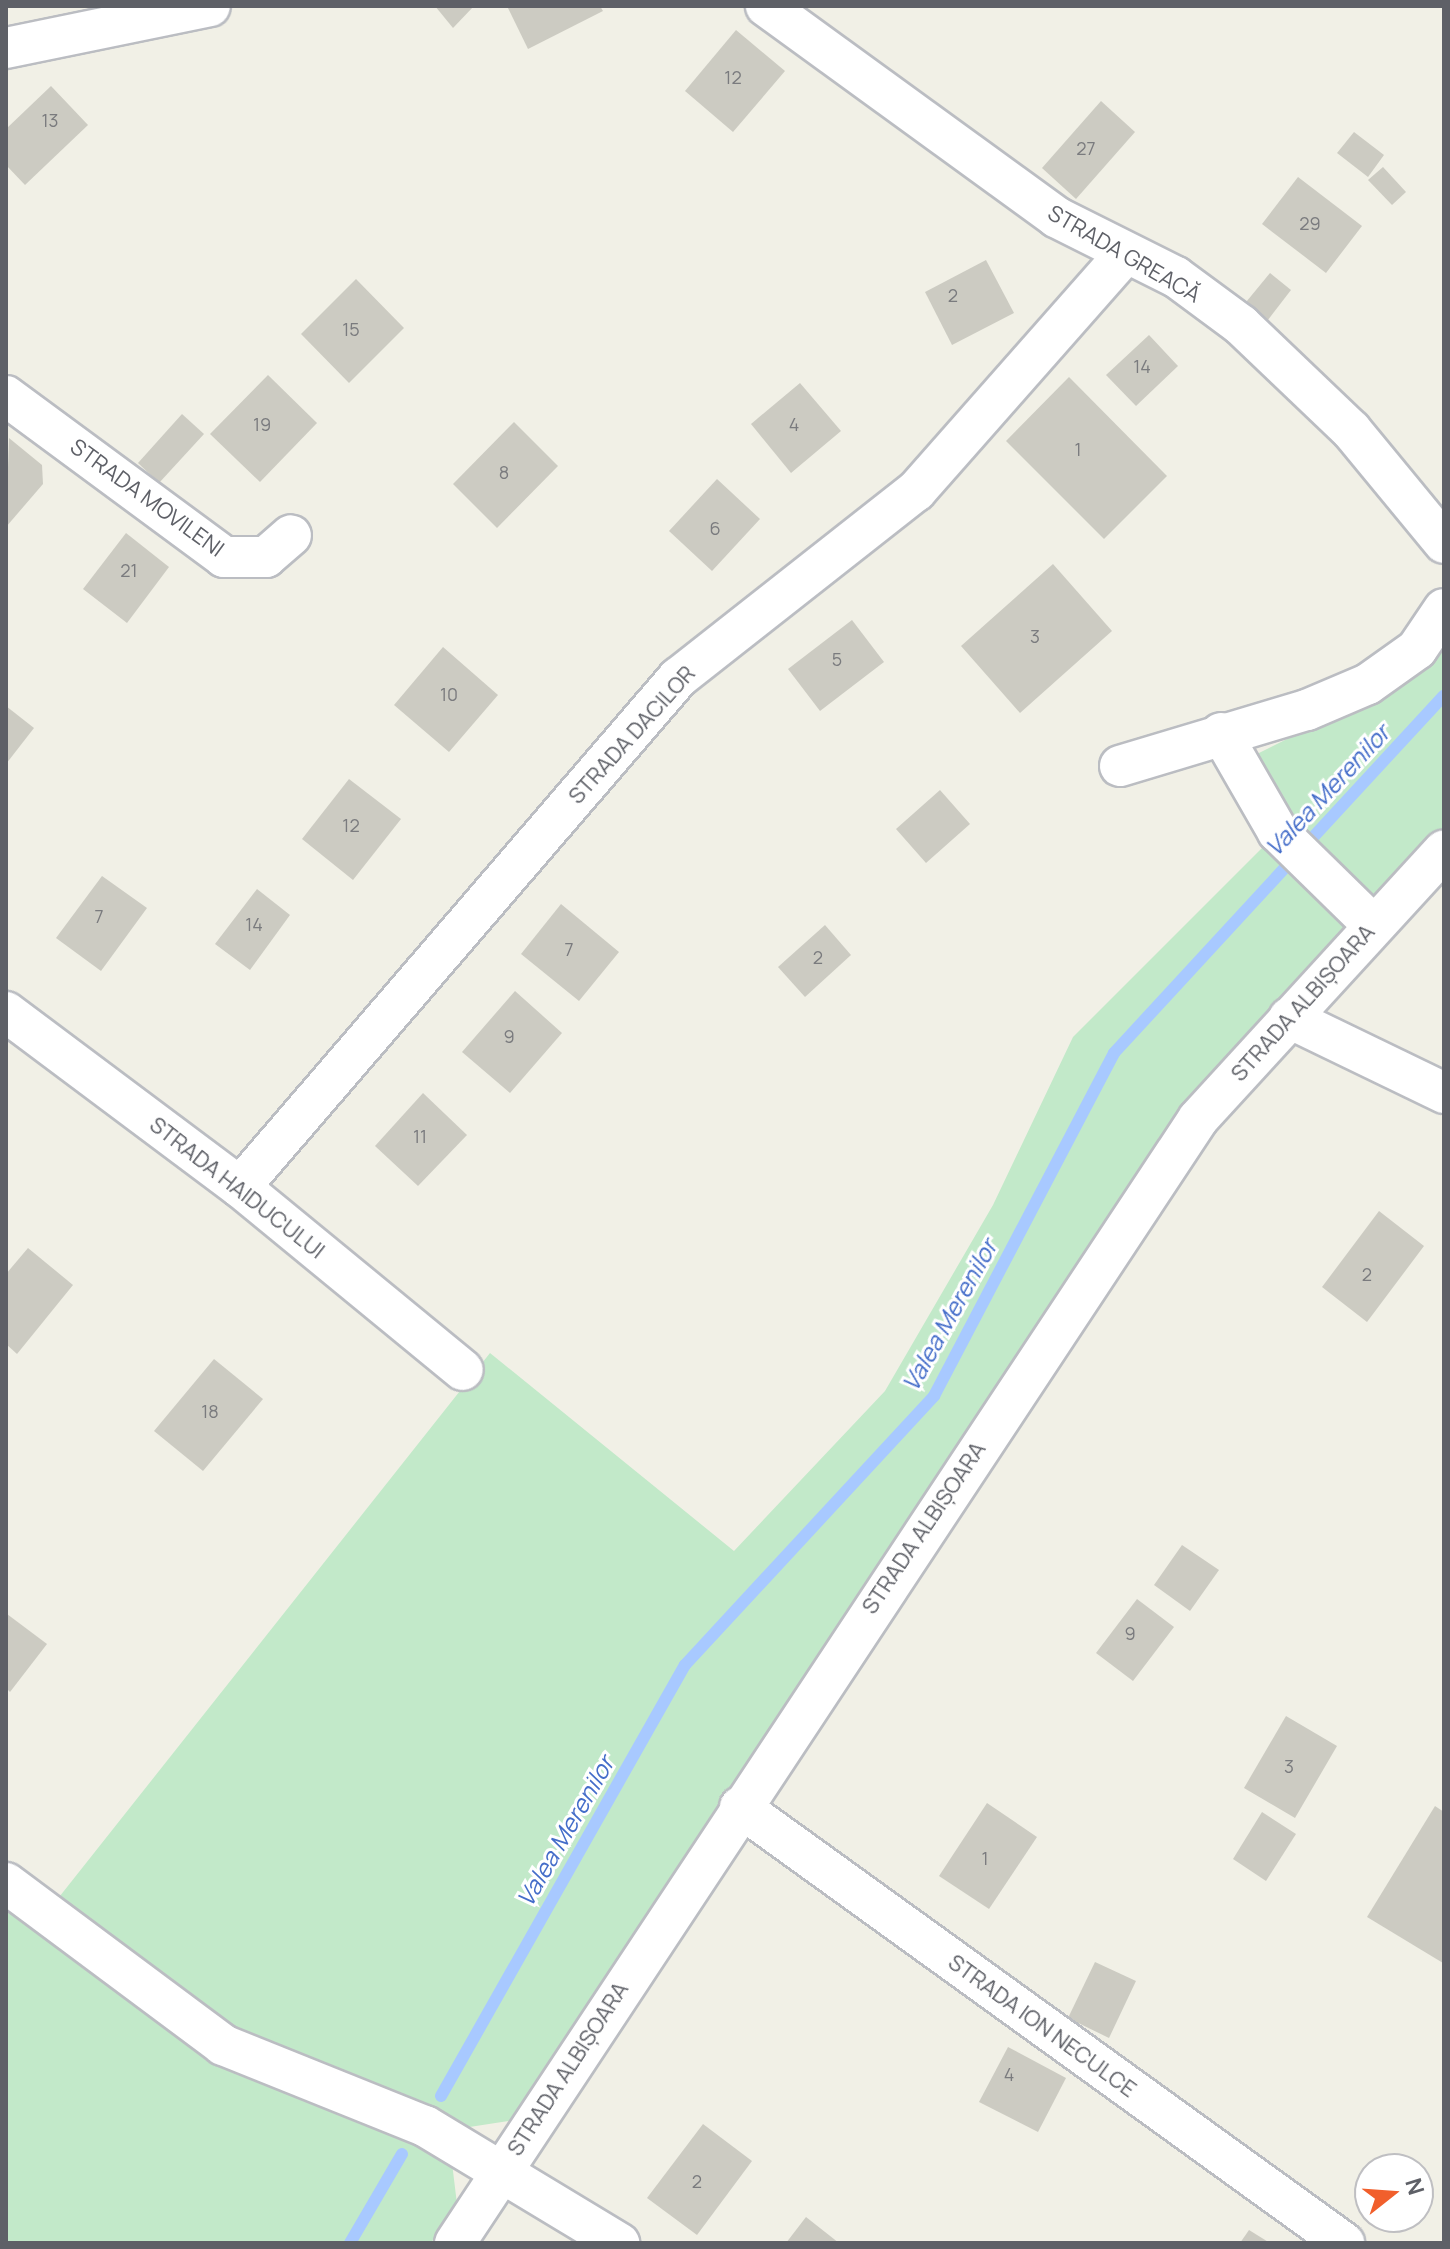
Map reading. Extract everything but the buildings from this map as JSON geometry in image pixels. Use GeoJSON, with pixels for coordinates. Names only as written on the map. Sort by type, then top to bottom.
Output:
{"type":"FeatureCollection","features":[{"type":"Feature","properties":{"kind":"street"},"geometry":{"type":"LineString","coordinates":[[6,48],[210,6]]}},
{"type":"Feature","properties":{"kind":"street","name":"STRADA GREACĂ"},"geometry":{"type":"LineString","coordinates":[[766,6],[1005,182],[1241,325],[1351,430],[1444,543]]}},
{"type":"Feature","properties":{"kind":"street","name":"STRADA DACILOR"},"geometry":{"type":"LineString","coordinates":[[240,1187],[678,678],[916,491],[1126,253]]}},
{"type":"Feature","properties":{"kind":"street","name":"STRADA MOVILENI"},"geometry":{"type":"LineString","coordinates":[[6,396],[224,557],[266,557],[291,535]]}},
{"type":"Feature","properties":{"kind":"street"},"geometry":{"type":"LineString","coordinates":[[1120,766],[1368,684],[1417,649],[1444,609]]}},
{"type":"Feature","properties":{"kind":"street"},"geometry":{"type":"LineString","coordinates":[[1221,733],[1278,832],[1373,925]]}},
{"type":"Feature","properties":{"kind":"street","name":"STRADA ALBIȘOARA"},"geometry":{"type":"LineString","coordinates":[[455,2243],[740,1807],[1198,1119],[1444,851]]}},
{"type":"Feature","properties":{"kind":"street","name":"STRADA HAIDUCULUI"},"geometry":{"type":"LineString","coordinates":[[6,1012],[240,1187],[463,1370]]}},
{"type":"Feature","properties":{"kind":"street"},"geometry":{"type":"LineString","coordinates":[[1289,1018],[1444,1093]]}},
{"type":"Feature","properties":{"kind":"street","name":"STRADA ION NECULCE"},"geometry":{"type":"LineString","coordinates":[[740,1807],[1344,2243]]}},
{"type":"Feature","properties":{"kind":"street"},"geometry":{"type":"LineString","coordinates":[[6,1883],[223,2045],[425,2126],[503,2168],[619,2243]]}},
{"type":"Feature","properties":{"kind":"green space"},"geometry":{"type":"Polygon","coordinates":[[[1444,636],[1444,829],[1211,1074],[514,2120],[463,2128],[222,2026],[56,1901],[490,1353],[734,1551],[885,1391],[993,1205],[1073,1037],[1290,820],[1247,759],[1363,701],[1444,636]]]}},
{"type":"Feature","properties":{"kind":"green space"},"geometry":{"type":"Polygon","coordinates":[[[6,1908],[174,2035],[233,2068],[391,2129],[452,2163],[457,2204],[431,2243],[6,2243],[6,1908]]]}},
{"type":"Feature","properties":{"kind":"waterway","name":"Valea Merenilor"},"geometry":{"type":"LineString","coordinates":[[441,2096],[685,1665],[934,1396],[1114,1053],[1444,696]]}},
{"type":"Feature","properties":{"kind":"waterway","name":"Valea Merenilor"},"geometry":{"type":"LineString","coordinates":[[350,2243],[402,2154]]}}]}
